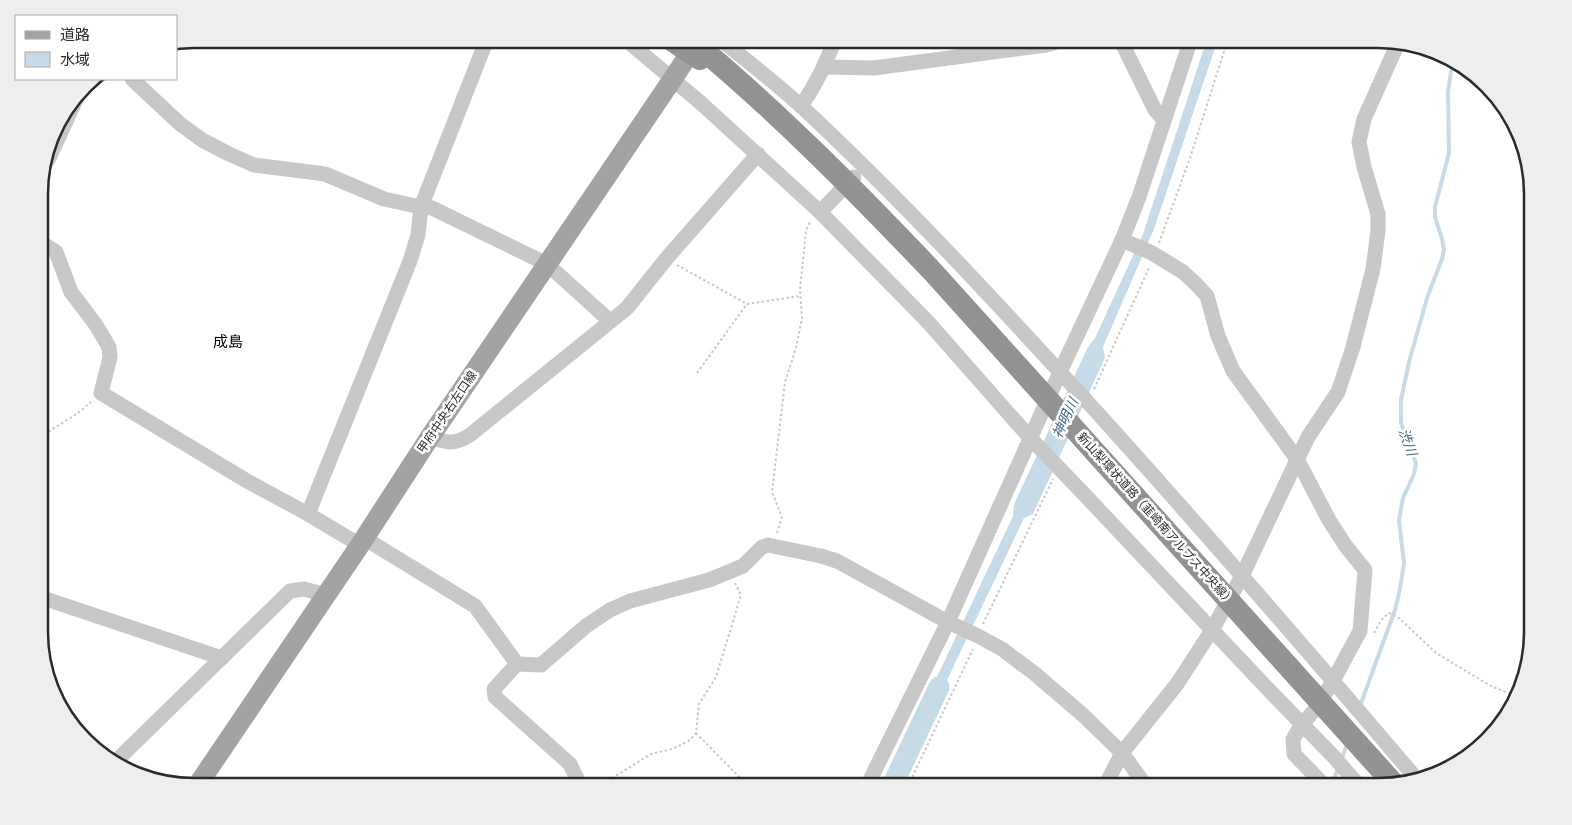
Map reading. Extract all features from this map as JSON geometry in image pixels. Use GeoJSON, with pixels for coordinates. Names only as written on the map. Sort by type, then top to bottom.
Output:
{"type":"FeatureCollection","features":[{"type":"Feature","properties":{"kind":"highway","name":"新山梨環状道路（韮崎南アルプス中央線）"},"geometry":{"type":"LineString","coordinates":[[683,48],[768,108]]}},
{"type":"Feature","properties":{"kind":"highway","name":"新山梨環状道路（韮崎南アルプス中央線）"},"geometry":{"type":"LineString","coordinates":[[700,48],[768,108],[880,216],[933,272],[1388,777]]}},
{"type":"Feature","properties":{"kind":"main road","name":"甲府中央右左口線"},"geometry":{"type":"LineString","coordinates":[[202,778],[692,48]]}},
{"type":"Feature","properties":{"kind":"street"},"geometry":{"type":"LineString","coordinates":[[308,514],[410,261],[418,235],[421,207],[483,48]]}},
{"type":"Feature","properties":{"kind":"street"},"geometry":{"type":"LineString","coordinates":[[636,48],[758,154],[820,212],[928,322],[1034,443],[1336,758],[1352,777]]}},
{"type":"Feature","properties":{"kind":"street"},"geometry":{"type":"LineString","coordinates":[[731,48],[800,106],[863,166],[989,294],[1242,576],[1412,774]]}},
{"type":"Feature","properties":{"kind":"street"},"geometry":{"type":"LineString","coordinates":[[800,106],[825,67],[832,48]]}},
{"type":"Feature","properties":{"kind":"street"},"geometry":{"type":"LineString","coordinates":[[825,67],[874,68],[1024,48]]}},
{"type":"Feature","properties":{"kind":"street"},"geometry":{"type":"LineString","coordinates":[[1124,48],[1155,110],[1164,120]]}},
{"type":"Feature","properties":{"kind":"street"},"geometry":{"type":"LineString","coordinates":[[872,777],[950,623],[1125,241],[1189,48]]}},
{"type":"Feature","properties":{"kind":"street"},"geometry":{"type":"LineString","coordinates":[[1110,777],[1122,753],[1177,684],[1212,630],[1242,576],[1308,437],[1338,392],[1373,268],[1378,231],[1378,214],[1359,142],[1364,119],[1395,49]]}},
{"type":"Feature","properties":{"kind":"street"},"geometry":{"type":"LineString","coordinates":[[133,80],[179,124],[202,140],[229,154],[254,165],[325,174],[384,199],[432,208],[547,264],[610,321]]}},
{"type":"Feature","properties":{"kind":"street"},"geometry":{"type":"LineString","coordinates":[[430,437],[446,442],[460,441],[470,435],[627,308],[666,259],[758,154]]}},
{"type":"Feature","properties":{"kind":"street"},"geometry":{"type":"LineString","coordinates":[[820,212],[863,166]]}},
{"type":"Feature","properties":{"kind":"street"},"geometry":{"type":"LineString","coordinates":[[1125,241],[1152,253],[1182,272],[1207,296],[1218,336],[1234,371],[1297,459],[1344,545],[1365,570],[1360,631],[1333,681],[1293,739],[1294,754],[1316,777]]}},
{"type":"Feature","properties":{"kind":"street"},"geometry":{"type":"LineString","coordinates":[[48,247],[56,252],[71,292],[96,325],[109,347],[110,357],[101,393],[247,481],[362,541],[475,606],[517,664]]}},
{"type":"Feature","properties":{"kind":"street"},"geometry":{"type":"LineString","coordinates":[[577,778],[570,764],[495,697],[494,689],[517,664],[541,665],[586,626],[610,610],[630,601],[708,580],[729,572],[743,566],[762,547],[772,546],[837,561],[950,623],[1002,649],[1034,673],[1083,715],[1122,753],[1140,777]]}},
{"type":"Feature","properties":{"kind":"street"},"geometry":{"type":"LineString","coordinates":[[120,757],[290,591],[304,590],[326,595]]}},
{"type":"Feature","properties":{"kind":"street"},"geometry":{"type":"LineString","coordinates":[[48,600],[222,658]]}},
{"type":"Feature","properties":{"kind":"path"},"geometry":{"type":"LineString","coordinates":[[772,546],[782,517],[772,492],[786,382],[802,318],[800,296],[806,230],[811,219],[820,212]]}},
{"type":"Feature","properties":{"kind":"path"},"geometry":{"type":"LineString","coordinates":[[666,259],[747,304],[800,296]]}},
{"type":"Feature","properties":{"kind":"path"},"geometry":{"type":"LineString","coordinates":[[697,373],[747,304]]}},
{"type":"Feature","properties":{"kind":"path"},"geometry":{"type":"LineString","coordinates":[[48,432],[78,413],[101,393]]}},
{"type":"Feature","properties":{"kind":"path"},"geometry":{"type":"LineString","coordinates":[[612,778],[650,754],[681,745],[690,740],[696,733],[700,704],[716,677],[741,595],[729,572]]}},
{"type":"Feature","properties":{"kind":"path"},"geometry":{"type":"LineString","coordinates":[[1389,613],[1399,618],[1436,653],[1491,686],[1510,694]]}},
{"type":"Feature","properties":{"kind":"path"},"geometry":{"type":"LineString","coordinates":[[696,733],[740,778]]}},
{"type":"Feature","properties":{"kind":"water"},"geometry":{"type":"Polygon","coordinates":[[[1204,48],[1215,48],[1154,229],[1103,347],[1105,358],[1033,514],[1024,518],[930,716],[921,711],[1013,516],[1014,504],[1088,347],[1095,338],[1143,234],[1204,48]]]}},
{"type":"Feature","properties":{"kind":"waterway","name":"渋川"},"geometry":{"type":"LineString","coordinates":[[1360,706],[1395,610],[1404,563],[1399,520],[1403,498],[1414,474],[1416,463],[1401,423],[1401,400],[1409,362],[1428,295],[1444,250],[1435,217],[1435,207],[1449,153],[1448,92],[1452,68]]}},
{"type":"Feature","properties":{"kind":"waterway","name":"神明川"},"geometry":{"type":"LineString","coordinates":[[896,777],[939,687]]}},
{"type":"Feature","properties":{"kind":"waterway","name":"渋川"},"geometry":{"type":"LineString","coordinates":[[1341,761],[1347,744]]}},
{"type":"Feature","properties":{"kind":"waterway","name":"渋川"},"geometry":{"type":"LineString","coordinates":[[1335,777],[1339,767]]}},
{"type":"Feature","properties":{"kind":"district","name":"成島"},"geometry":{"type":"Point","coordinates":[228,342]}}]}
